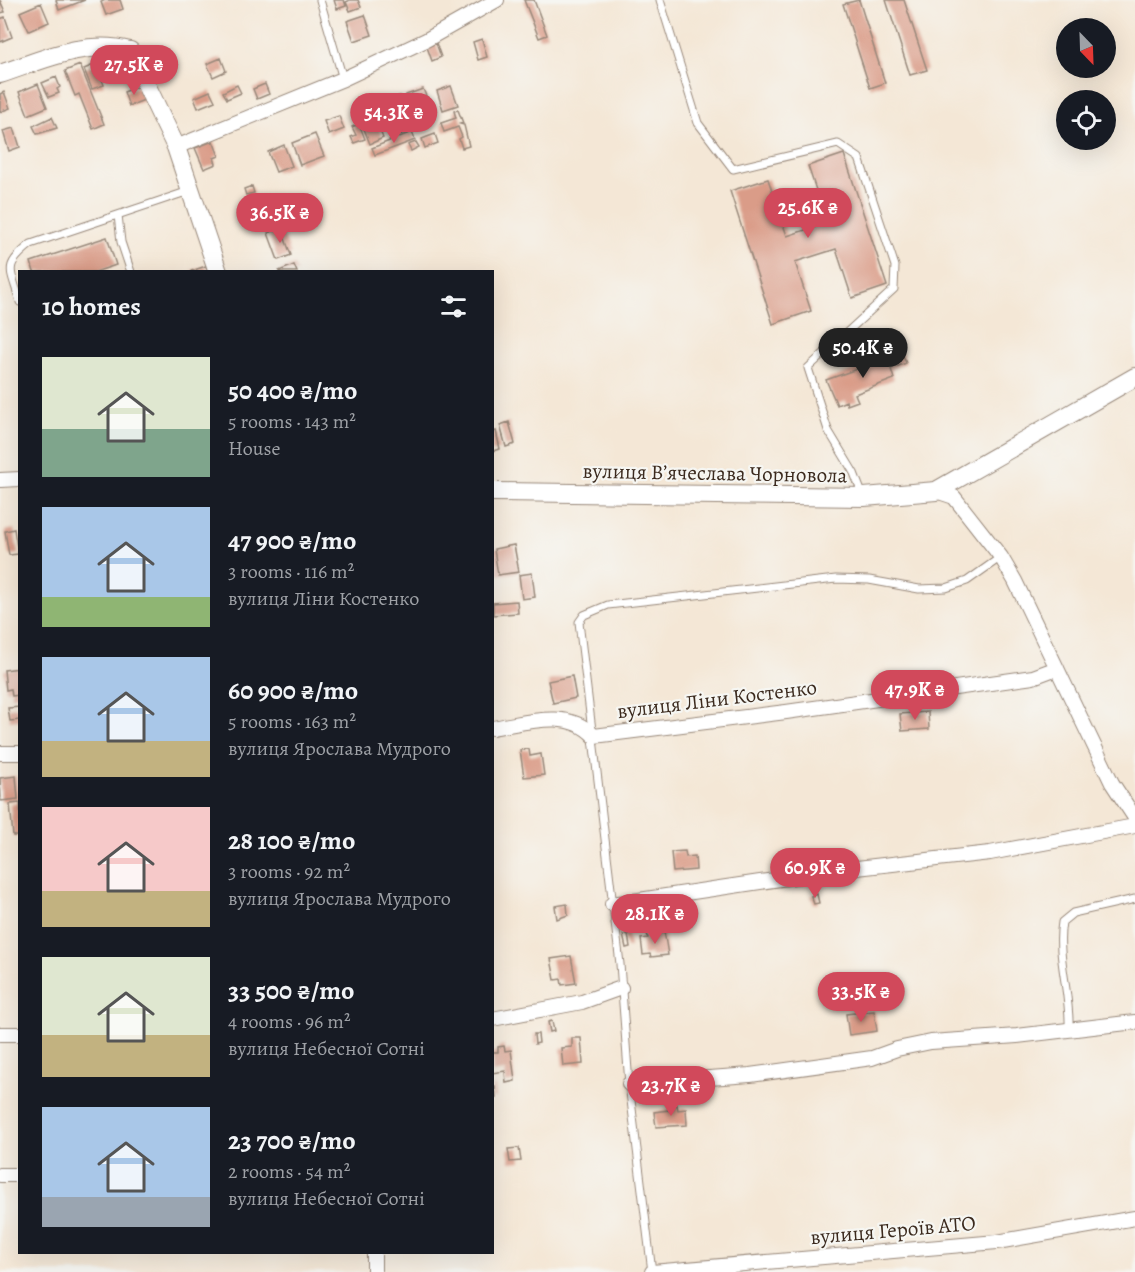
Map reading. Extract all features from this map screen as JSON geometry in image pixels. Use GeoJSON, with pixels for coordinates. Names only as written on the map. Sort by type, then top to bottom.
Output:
{"type":"FeatureCollection","features":[{"type":"Feature","properties":{"kind":"street"},"geometry":{"type":"LineString","coordinates":[[176,147],[343,78],[426,40],[497,0]]}},
{"type":"Feature","properties":{"kind":"street"},"geometry":{"type":"LineString","coordinates":[[0,74],[85,47],[109,46],[129,51],[176,147],[217,270]]}},
{"type":"Feature","properties":{"kind":"street"},"geometry":{"type":"LineString","coordinates":[[936,491],[1135,377]]}},
{"type":"Feature","properties":{"kind":"street"},"geometry":{"type":"LineString","coordinates":[[0,480],[18,479]]}},
{"type":"Feature","properties":{"kind":"street"},"geometry":{"type":"LineString","coordinates":[[936,491],[954,497],[1001,557],[1112,783],[1135,818]]}},
{"type":"Feature","properties":{"kind":"street","name":"вулиця Вʼячеслава Чорновола"},"geometry":{"type":"LineString","coordinates":[[494,492],[864,497],[936,491]]}},
{"type":"Feature","properties":{"kind":"street","name":"вулиця Ліни Костенко"},"geometry":{"type":"LineString","coordinates":[[594,736],[1021,679],[1041,675],[1057,668]]}},
{"type":"Feature","properties":{"kind":"street"},"geometry":{"type":"LineString","coordinates":[[494,728],[560,719],[579,723],[594,736]]}},
{"type":"Feature","properties":{"kind":"street"},"geometry":{"type":"LineString","coordinates":[[0,753],[18,753]]}},
{"type":"Feature","properties":{"kind":"street"},"geometry":{"type":"LineString","coordinates":[[612,904],[848,869],[990,853],[1135,826]]}},
{"type":"Feature","properties":{"kind":"street"},"geometry":{"type":"LineString","coordinates":[[494,1018],[582,1002],[621,988]]}},
{"type":"Feature","properties":{"kind":"street"},"geometry":{"type":"LineString","coordinates":[[629,1084],[761,1073],[872,1058],[897,1049],[931,1042],[1135,1022]]}},
{"type":"Feature","properties":{"kind":"street"},"geometry":{"type":"LineString","coordinates":[[0,1034],[18,1034]]}},
{"type":"Feature","properties":{"kind":"street"},"geometry":{"type":"LineString","coordinates":[[0,1175],[18,1175]]}},
{"type":"Feature","properties":{"kind":"street","name":"вулиця Героїв АТО"},"geometry":{"type":"LineString","coordinates":[[652,1272],[997,1242],[1135,1218]]}},
{"type":"Feature","properties":{"kind":"street"},"geometry":{"type":"LineString","coordinates":[[374,1254],[375,1272]]}},
{"type":"Feature","properties":{"kind":"lane"},"geometry":{"type":"LineString","coordinates":[[320,0],[343,78]]}},
{"type":"Feature","properties":{"kind":"lane"},"geometry":{"type":"LineString","coordinates":[[660,0],[698,123],[733,169],[838,144],[859,158],[895,266],[894,289],[808,368],[828,430],[854,473],[864,497]]}},
{"type":"Feature","properties":{"kind":"lane"},"geometry":{"type":"LineString","coordinates":[[18,296],[10,266],[13,258],[31,244],[189,191]]}},
{"type":"Feature","properties":{"kind":"lane"},"geometry":{"type":"LineString","coordinates":[[118,215],[121,242],[130,270]]}},
{"type":"Feature","properties":{"kind":"lane"},"geometry":{"type":"LineString","coordinates":[[652,1272],[629,1084],[594,736],[578,632],[579,622],[584,615],[594,609],[627,601],[820,580],[869,580],[919,589],[945,588],[967,581],[1001,557]]}},
{"type":"Feature","properties":{"kind":"lane"},"geometry":{"type":"LineString","coordinates":[[1069,1030],[1070,1001],[1060,936],[1062,922],[1073,913],[1135,899]]}},
{"type":"Feature","properties":{"kind":"building"},"geometry":{"type":"Polygon","coordinates":[[[0,0],[5,12],[0,13],[0,0]]]}},
{"type":"Feature","properties":{"kind":"building"},"geometry":{"type":"Polygon","coordinates":[[[56,0],[85,0],[59,10],[56,0]]]}},
{"type":"Feature","properties":{"kind":"building"},"geometry":{"type":"Polygon","coordinates":[[[120,0],[123,9],[106,15],[101,2],[120,0]]]}},
{"type":"Feature","properties":{"kind":"building"},"geometry":{"type":"Polygon","coordinates":[[[334,0],[344,0],[346,6],[337,9],[334,0]]]}},
{"type":"Feature","properties":{"kind":"building"},"geometry":{"type":"Polygon","coordinates":[[[358,0],[361,7],[350,11],[346,2],[358,0]]]}},
{"type":"Feature","properties":{"kind":"building"},"geometry":{"type":"Polygon","coordinates":[[[524,0],[534,0],[547,35],[539,38],[524,0]]]}},
{"type":"Feature","properties":{"kind":"building"},"geometry":{"type":"Polygon","coordinates":[[[859,0],[885,83],[870,88],[843,4],[859,0]]]}},
{"type":"Feature","properties":{"kind":"building"},"geometry":{"type":"Polygon","coordinates":[[[886,0],[904,0],[927,70],[910,75],[886,0]]]}},
{"type":"Feature","properties":{"kind":"building"},"geometry":{"type":"Polygon","coordinates":[[[41,3],[49,22],[29,31],[20,12],[41,3]]]}},
{"type":"Feature","properties":{"kind":"building"},"geometry":{"type":"Polygon","coordinates":[[[365,15],[372,35],[354,41],[347,21],[365,15]]]}},
{"type":"Feature","properties":{"kind":"building"},"geometry":{"type":"Polygon","coordinates":[[[5,17],[12,37],[0,42],[0,19],[5,17]]]}},
{"type":"Feature","properties":{"kind":"building"},"geometry":{"type":"Polygon","coordinates":[[[482,39],[487,57],[478,60],[473,42],[482,39]]]}},
{"type":"Feature","properties":{"kind":"building"},"geometry":{"type":"Polygon","coordinates":[[[436,43],[441,57],[432,61],[427,47],[436,43]]]}},
{"type":"Feature","properties":{"kind":"building"},"geometry":{"type":"Polygon","coordinates":[[[221,58],[226,71],[213,77],[207,64],[221,58]]]}},
{"type":"Feature","properties":{"kind":"building"},"geometry":{"type":"Polygon","coordinates":[[[96,64],[104,85],[92,89],[84,69],[96,64]]]}},
{"type":"Feature","properties":{"kind":"building"},"geometry":{"type":"Polygon","coordinates":[[[80,65],[104,124],[93,129],[79,94],[75,96],[65,71],[80,65]]]}},
{"type":"Feature","properties":{"kind":"building"},"geometry":{"type":"Polygon","coordinates":[[[56,77],[60,87],[57,89],[59,93],[49,97],[42,83],[56,77]]]}},
{"type":"Feature","properties":{"kind":"building"},"geometry":{"type":"Polygon","coordinates":[[[38,84],[47,107],[28,115],[19,92],[38,84]]]}},
{"type":"Feature","properties":{"kind":"building"},"geometry":{"type":"Polygon","coordinates":[[[265,84],[269,94],[257,99],[253,89],[265,84]]]}},
{"type":"Feature","properties":{"kind":"building"},"geometry":{"type":"Polygon","coordinates":[[[237,85],[241,93],[227,99],[223,92],[237,85]]]}},
{"type":"Feature","properties":{"kind":"building"},"geometry":{"type":"Polygon","coordinates":[[[139,86],[144,100],[129,106],[124,92],[139,86]]]}},
{"type":"Feature","properties":{"kind":"building"},"geometry":{"type":"Polygon","coordinates":[[[451,86],[458,105],[443,110],[437,91],[451,86]]]}},
{"type":"Feature","properties":{"kind":"building"},"geometry":{"type":"Polygon","coordinates":[[[423,89],[430,105],[424,108],[426,113],[412,118],[406,95],[423,89]]]}},
{"type":"Feature","properties":{"kind":"building"},"geometry":{"type":"Polygon","coordinates":[[[210,91],[215,101],[198,108],[194,98],[210,91]]]}},
{"type":"Feature","properties":{"kind":"building"},"geometry":{"type":"Polygon","coordinates":[[[4,92],[10,108],[0,112],[0,94],[4,92]]]}},
{"type":"Feature","properties":{"kind":"building"},"geometry":{"type":"Polygon","coordinates":[[[400,96],[414,129],[401,134],[397,122],[386,126],[378,104],[400,96]]]}},
{"type":"Feature","properties":{"kind":"building"},"geometry":{"type":"Polygon","coordinates":[[[458,110],[463,123],[460,124],[464,125],[469,146],[462,148],[459,139],[462,137],[458,127],[444,132],[441,123],[456,118],[454,111],[458,110]]]}},
{"type":"Feature","properties":{"kind":"building"},"geometry":{"type":"Polygon","coordinates":[[[339,116],[344,129],[329,135],[324,121],[339,116]]]}},
{"type":"Feature","properties":{"kind":"building"},"geometry":{"type":"Polygon","coordinates":[[[52,117],[57,128],[37,134],[33,126],[52,117]]]}},
{"type":"Feature","properties":{"kind":"building"},"geometry":{"type":"Polygon","coordinates":[[[375,119],[383,138],[370,144],[362,124],[375,119]]]}},
{"type":"Feature","properties":{"kind":"building"},"geometry":{"type":"Polygon","coordinates":[[[359,124],[365,139],[354,143],[351,137],[356,135],[352,127],[359,124]]]}},
{"type":"Feature","properties":{"kind":"building"},"geometry":{"type":"Polygon","coordinates":[[[14,128],[20,147],[9,151],[3,131],[14,128]]]}},
{"type":"Feature","properties":{"kind":"building"},"geometry":{"type":"Polygon","coordinates":[[[412,132],[415,140],[375,155],[372,148],[412,132]]]}},
{"type":"Feature","properties":{"kind":"building"},"geometry":{"type":"Polygon","coordinates":[[[315,134],[324,156],[300,165],[292,143],[315,134]]]}},
{"type":"Feature","properties":{"kind":"building"},"geometry":{"type":"Polygon","coordinates":[[[435,134],[438,143],[425,148],[422,139],[435,134]]]}},
{"type":"Feature","properties":{"kind":"building"},"geometry":{"type":"Polygon","coordinates":[[[213,141],[219,156],[214,158],[216,164],[204,169],[195,148],[213,141]]]}},
{"type":"Feature","properties":{"kind":"building"},"geometry":{"type":"Polygon","coordinates":[[[416,142],[419,147],[411,151],[408,145],[416,142]]]}},
{"type":"Feature","properties":{"kind":"building"},"geometry":{"type":"Polygon","coordinates":[[[284,145],[292,166],[276,172],[268,152],[284,145]]]}},
{"type":"Feature","properties":{"kind":"building"},"geometry":{"type":"Polygon","coordinates":[[[844,154],[887,286],[852,298],[836,249],[795,262],[811,311],[773,324],[730,191],[768,179],[787,236],[827,223],[808,166],[844,154]]]}},
{"type":"Feature","properties":{"kind":"building"},"geometry":{"type":"Polygon","coordinates":[[[252,186],[254,193],[246,195],[244,189],[252,186]]]}},
{"type":"Feature","properties":{"kind":"building"},"geometry":{"type":"Polygon","coordinates":[[[270,197],[281,226],[269,230],[266,220],[261,222],[254,203],[270,197]]]}},
{"type":"Feature","properties":{"kind":"building"},"geometry":{"type":"Polygon","coordinates":[[[281,228],[291,255],[278,260],[268,233],[281,228]]]}},
{"type":"Feature","properties":{"kind":"building"},"geometry":{"type":"Polygon","coordinates":[[[107,237],[116,265],[101,270],[33,270],[31,262],[107,237]]]}},
{"type":"Feature","properties":{"kind":"building"},"geometry":{"type":"Polygon","coordinates":[[[294,265],[296,270],[282,270],[294,265]]]}},
{"type":"Feature","properties":{"kind":"building"},"geometry":{"type":"Polygon","coordinates":[[[206,266],[207,270],[194,270],[206,266]]]}},
{"type":"Feature","properties":{"kind":"building"},"geometry":{"type":"Polygon","coordinates":[[[902,353],[906,363],[891,369],[894,379],[855,394],[858,401],[847,405],[846,401],[837,405],[826,380],[902,353]]]}},
{"type":"Feature","properties":{"kind":"building"},"geometry":{"type":"Polygon","coordinates":[[[509,422],[515,444],[506,447],[500,425],[509,422]]]}},
{"type":"Feature","properties":{"kind":"building"},"geometry":{"type":"Polygon","coordinates":[[[496,431],[500,449],[494,450],[494,432],[496,431]]]}},
{"type":"Feature","properties":{"kind":"building"},"geometry":{"type":"Polygon","coordinates":[[[14,529],[18,554],[9,555],[5,531],[14,529]]]}},
{"type":"Feature","properties":{"kind":"building"},"geometry":{"type":"Polygon","coordinates":[[[514,545],[519,572],[498,575],[494,549],[514,545]]]}},
{"type":"Feature","properties":{"kind":"building"},"geometry":{"type":"Polygon","coordinates":[[[532,573],[535,597],[522,599],[519,575],[532,573]]]}},
{"type":"Feature","properties":{"kind":"building"},"geometry":{"type":"Polygon","coordinates":[[[517,601],[518,613],[494,615],[494,603],[517,601]]]}},
{"type":"Feature","properties":{"kind":"building"},"geometry":{"type":"Polygon","coordinates":[[[18,668],[18,695],[12,696],[11,689],[6,690],[4,670],[18,668]]]}},
{"type":"Feature","properties":{"kind":"building"},"geometry":{"type":"Polygon","coordinates":[[[572,676],[576,698],[553,703],[548,681],[572,676]]]}},
{"type":"Feature","properties":{"kind":"building"},"geometry":{"type":"Polygon","coordinates":[[[18,707],[18,720],[10,721],[8,708],[18,707]]]}},
{"type":"Feature","properties":{"kind":"building"},"geometry":{"type":"Polygon","coordinates":[[[928,712],[929,729],[902,731],[900,714],[928,712]]]}},
{"type":"Feature","properties":{"kind":"building"},"geometry":{"type":"Polygon","coordinates":[[[529,749],[530,756],[541,754],[544,775],[524,777],[520,750],[529,749]]]}},
{"type":"Feature","properties":{"kind":"building"},"geometry":{"type":"Polygon","coordinates":[[[16,776],[18,799],[1,801],[0,778],[16,776]]]}},
{"type":"Feature","properties":{"kind":"building"},"geometry":{"type":"Polygon","coordinates":[[[18,803],[18,836],[13,836],[10,804],[18,803]]]}},
{"type":"Feature","properties":{"kind":"building"},"geometry":{"type":"Polygon","coordinates":[[[685,851],[686,857],[695,856],[696,870],[673,872],[671,852],[685,851]]]}},
{"type":"Feature","properties":{"kind":"building"},"geometry":{"type":"Polygon","coordinates":[[[817,894],[819,903],[814,904],[811,896],[817,894]]]}},
{"type":"Feature","properties":{"kind":"building"},"geometry":{"type":"Polygon","coordinates":[[[567,904],[568,915],[557,919],[555,906],[567,904]]]}},
{"type":"Feature","properties":{"kind":"building"},"geometry":{"type":"Polygon","coordinates":[[[664,931],[668,955],[651,957],[650,954],[643,955],[641,939],[648,938],[647,933],[664,931]]]}},
{"type":"Feature","properties":{"kind":"building"},"geometry":{"type":"Polygon","coordinates":[[[628,934],[630,947],[626,948],[623,935],[628,934]]]}},
{"type":"Feature","properties":{"kind":"building"},"geometry":{"type":"Polygon","coordinates":[[[571,956],[576,983],[562,985],[561,979],[555,980],[551,959],[571,956]]]}},
{"type":"Feature","properties":{"kind":"building"},"geometry":{"type":"Polygon","coordinates":[[[874,1011],[877,1031],[849,1035],[846,1014],[874,1011]]]}},
{"type":"Feature","properties":{"kind":"building"},"geometry":{"type":"Polygon","coordinates":[[[552,1021],[554,1031],[550,1032],[548,1022],[552,1021]]]}},
{"type":"Feature","properties":{"kind":"building"},"geometry":{"type":"Polygon","coordinates":[[[534,1034],[538,1034],[539,1043],[535,1044],[534,1034]]]}},
{"type":"Feature","properties":{"kind":"building"},"geometry":{"type":"Polygon","coordinates":[[[572,1038],[581,1038],[583,1064],[563,1066],[561,1048],[572,1047],[572,1038]]]}},
{"type":"Feature","properties":{"kind":"building"},"geometry":{"type":"Polygon","coordinates":[[[504,1046],[505,1051],[511,1050],[515,1081],[506,1083],[505,1071],[494,1073],[494,1052],[498,1052],[498,1047],[504,1046]]]}},
{"type":"Feature","properties":{"kind":"building"},"geometry":{"type":"Polygon","coordinates":[[[669,1105],[677,1105],[678,1110],[686,1109],[687,1125],[656,1127],[654,1112],[669,1110],[669,1105]]]}},
{"type":"Feature","properties":{"kind":"building"},"geometry":{"type":"Polygon","coordinates":[[[519,1148],[521,1161],[510,1162],[508,1149],[519,1148]]]}}]}
